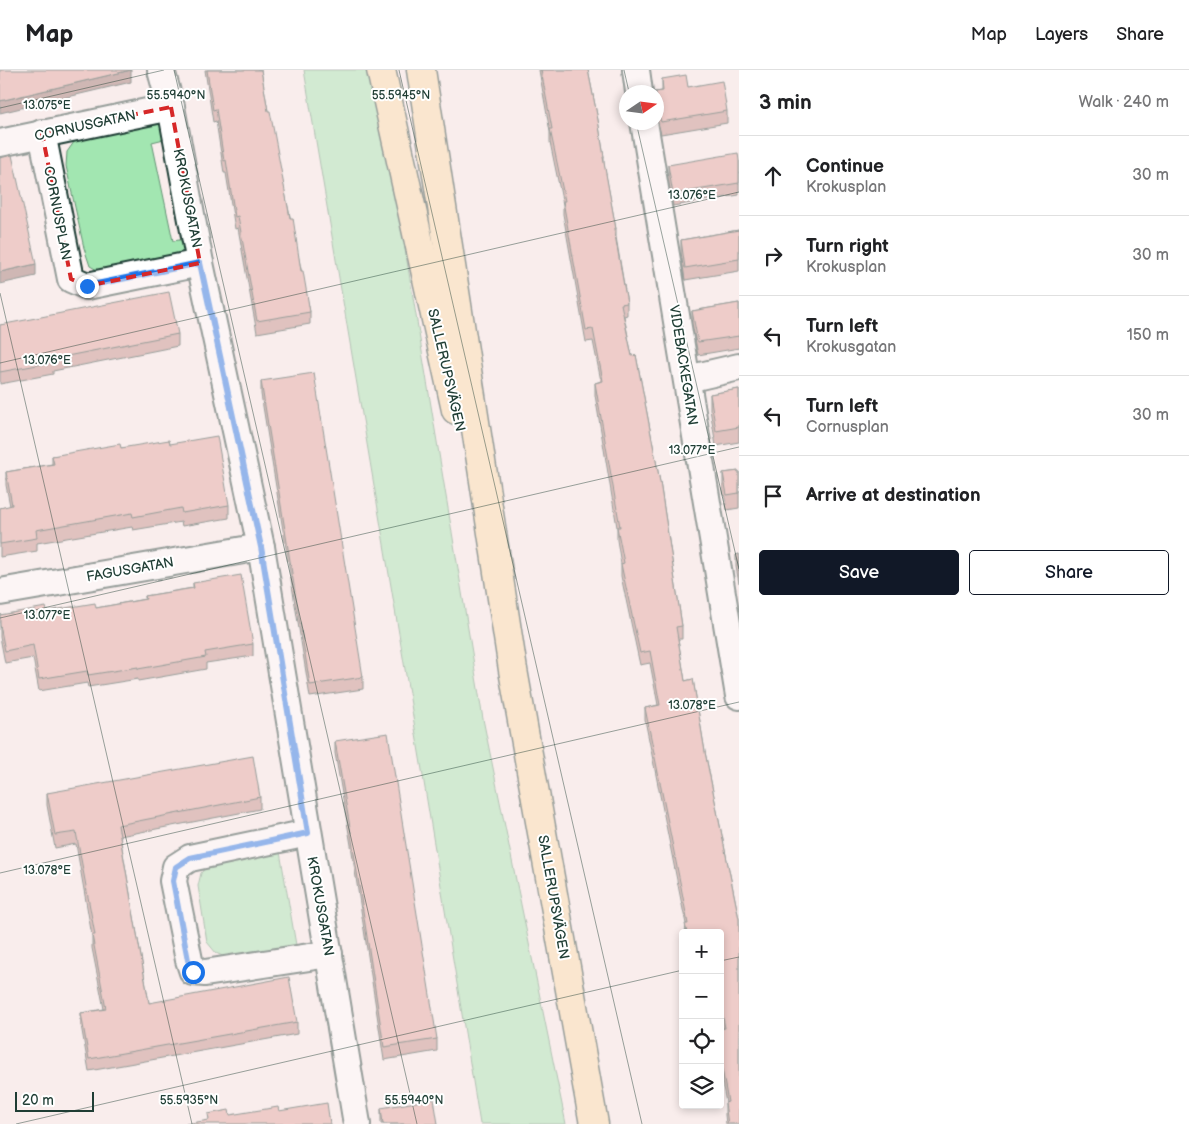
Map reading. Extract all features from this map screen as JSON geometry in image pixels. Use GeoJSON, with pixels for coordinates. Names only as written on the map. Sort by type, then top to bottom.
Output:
{"type":"FeatureCollection","features":[{"type":"Feature","properties":{"kind":"main road","name":"SALLERUPSVÄGEN"},"geometry":{"type":"LineString","coordinates":[[381,70],[513,670]]}},
{"type":"Feature","properties":{"kind":"main road","name":"SALLERUPSVÄGEN"},"geometry":{"type":"LineString","coordinates":[[421,70],[513,670],[594,1124]]}},
{"type":"Feature","properties":{"kind":"street","name":"KROKUSGATAN"},"geometry":{"type":"LineString","coordinates":[[161,70],[171,107],[200,263],[261,547],[358,1124]]}},
{"type":"Feature","properties":{"kind":"street"},"geometry":{"type":"LineString","coordinates":[[636,70],[638,85]]}},
{"type":"Feature","properties":{"kind":"street","name":"CORNUSGATAN"},"geometry":{"type":"LineString","coordinates":[[0,143],[171,107]]}},
{"type":"Feature","properties":{"kind":"street","name":"VIDEBACKEGATAN"},"geometry":{"type":"LineString","coordinates":[[645,130],[739,696]]}},
{"type":"Feature","properties":{"kind":"street","name":"CORNUSPLAN"},"geometry":{"type":"LineString","coordinates":[[42,133],[71,279],[87,286],[200,263]]}},
{"type":"Feature","properties":{"kind":"street"},"geometry":{"type":"LineString","coordinates":[[687,380],[739,367]]}},
{"type":"Feature","properties":{"kind":"street","name":"FAGUSGATAN"},"geometry":{"type":"LineString","coordinates":[[0,592],[261,547]]}},
{"type":"Feature","properties":{"kind":"street"},"geometry":{"type":"LineString","coordinates":[[308,833],[190,858],[176,867],[173,881],[188,960],[193,972],[205,973],[329,954]]}},
{"type":"Feature","properties":{"kind":"highlighted area"},"geometry":{"type":"Polygon","coordinates":[[[171,107],[200,263],[87,286],[71,279],[42,133],[171,107]]]}},
{"type":"Feature","properties":{"kind":"green space"},"geometry":{"type":"Polygon","coordinates":[[[304,70],[366,70],[371,81],[402,231],[483,719],[566,1124],[480,1124],[304,70]]]}},
{"type":"Feature","properties":{"kind":"green space"},"geometry":{"type":"Polygon","coordinates":[[[160,123],[168,138],[152,142],[173,241],[192,238],[191,254],[106,275],[90,266],[84,248],[66,166],[67,152],[79,135],[122,126],[160,123]]]}},
{"type":"Feature","properties":{"kind":"green space"},"geometry":{"type":"Polygon","coordinates":[[[280,852],[296,945],[231,960],[216,953],[207,942],[198,886],[201,873],[208,865],[280,852]]]}},
{"type":"Feature","properties":{"kind":"building"},"geometry":{"type":"Polygon","coordinates":[[[0,70],[131,70],[0,101],[0,70]]]}},
{"type":"Feature","properties":{"kind":"building"},"geometry":{"type":"Polygon","coordinates":[[[207,70],[261,70],[290,218],[293,218],[301,271],[303,271],[310,312],[257,321],[238,216],[235,217],[226,160],[224,161],[216,109],[213,110],[207,70]]]}},
{"type":"Feature","properties":{"kind":"building"},"geometry":{"type":"Polygon","coordinates":[[[541,70],[588,70],[598,120],[627,303],[621,304],[632,356],[636,355],[660,482],[682,626],[676,627],[685,681],[693,679],[705,752],[739,919],[739,1124],[728,1124],[725,1103],[728,1102],[724,1080],[724,929],[686,929],[685,924],[688,924],[645,708],[660,705],[650,651],[640,653],[621,564],[624,563],[617,527],[620,527],[595,383],[603,381],[593,329],[586,330],[563,201],[565,201],[550,129],[552,129],[541,70]]]}},
{"type":"Feature","properties":{"kind":"building"},"geometry":{"type":"Polygon","coordinates":[[[686,75],[688,87],[722,81],[727,111],[664,122],[664,85],[662,79],[686,75]]]}},
{"type":"Feature","properties":{"kind":"building"},"geometry":{"type":"Polygon","coordinates":[[[738,153],[739,183],[673,194],[668,165],[738,153]]]}},
{"type":"Feature","properties":{"kind":"building"},"geometry":{"type":"Polygon","coordinates":[[[12,155],[36,264],[0,272],[0,158],[12,155]]]}},
{"type":"Feature","properties":{"kind":"building"},"geometry":{"type":"Polygon","coordinates":[[[739,230],[739,259],[685,268],[681,240],[739,230]]]}},
{"type":"Feature","properties":{"kind":"building"},"geometry":{"type":"Polygon","coordinates":[[[169,292],[178,334],[52,359],[53,362],[0,372],[0,325],[169,292]]]}},
{"type":"Feature","properties":{"kind":"building"},"geometry":{"type":"Polygon","coordinates":[[[739,303],[739,336],[698,342],[692,311],[739,303]]]}},
{"type":"Feature","properties":{"kind":"building"},"geometry":{"type":"Polygon","coordinates":[[[314,373],[363,677],[310,685],[261,381],[314,373]]]}},
{"type":"Feature","properties":{"kind":"building"},"geometry":{"type":"Polygon","coordinates":[[[739,389],[739,427],[716,431],[710,394],[739,389]]]}},
{"type":"Feature","properties":{"kind":"building"},"geometry":{"type":"Polygon","coordinates":[[[217,436],[229,505],[182,513],[181,508],[133,517],[132,513],[36,530],[37,538],[0,544],[0,508],[12,505],[6,472],[54,464],[52,456],[120,444],[121,448],[169,440],[170,444],[217,436]]]}},
{"type":"Feature","properties":{"kind":"building"},"geometry":{"type":"Polygon","coordinates":[[[739,471],[739,493],[727,495],[723,473],[739,471]]]}},
{"type":"Feature","properties":{"kind":"building"},"geometry":{"type":"Polygon","coordinates":[[[739,554],[739,571],[736,555],[739,554]]]}},
{"type":"Feature","properties":{"kind":"building"},"geometry":{"type":"Polygon","coordinates":[[[241,575],[253,644],[205,652],[206,657],[138,669],[138,667],[88,675],[87,671],[39,679],[33,645],[5,651],[0,615],[46,607],[47,611],[95,603],[96,608],[146,599],[145,596],[194,588],[193,583],[241,575]]]}},
{"type":"Feature","properties":{"kind":"building"},"geometry":{"type":"Polygon","coordinates":[[[388,733],[437,1039],[384,1047],[335,741],[388,733]]]}},
{"type":"Feature","properties":{"kind":"building"},"geometry":{"type":"Polygon","coordinates":[[[253,756],[260,797],[118,825],[149,1003],[289,977],[297,1022],[89,1059],[81,1013],[106,1009],[92,935],[95,935],[76,832],[55,835],[47,793],[253,756]]]}},
{"type":"Feature","properties":{"kind":"building"},"geometry":{"type":"Polygon","coordinates":[[[434,1099],[438,1124],[383,1124],[381,1108],[434,1099]]]}},
{"type":"Feature","properties":{"kind":"building"},"geometry":{"type":"Polygon","coordinates":[[[327,1103],[330,1124],[185,1124],[209,1120],[208,1114],[229,1110],[230,1115],[278,1107],[279,1111],[327,1103]]]}},
{"type":"Feature","properties":{"kind":"route"},"geometry":{"type":"LineString","coordinates":[[87,286],[200,263],[261,547],[308,833],[190,858],[176,867],[173,881],[188,960],[193,972]]}}]}
